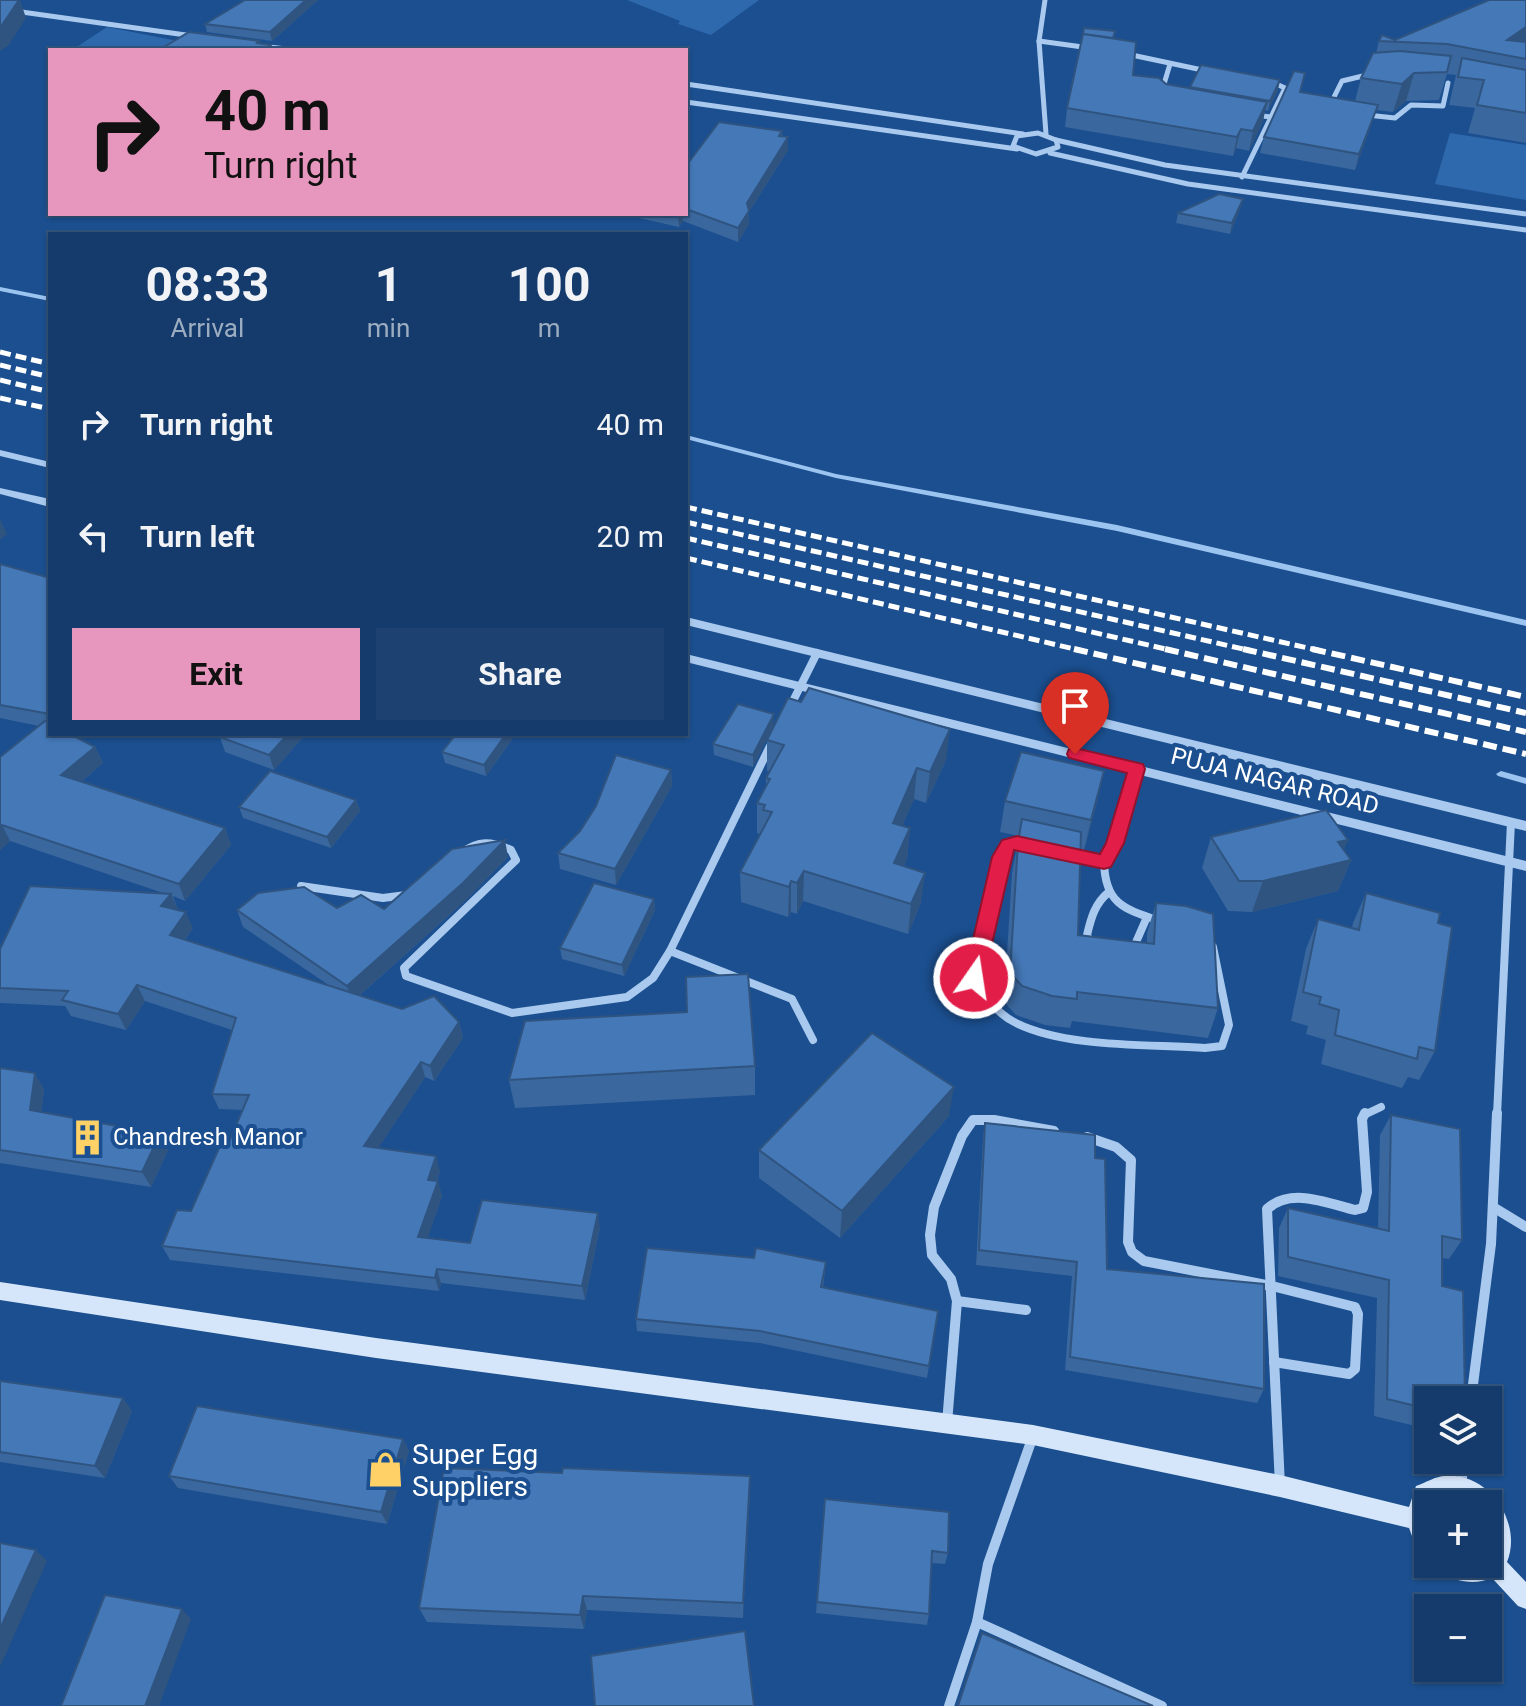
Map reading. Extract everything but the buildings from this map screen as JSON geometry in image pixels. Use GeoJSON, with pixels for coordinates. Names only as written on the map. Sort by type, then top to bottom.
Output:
{"type":"FeatureCollection","features":[{"type":"Feature","properties":{"kind":"main road"},"geometry":{"type":"LineString","coordinates":[[0,1291],[391,1350],[1033,1435],[1280,1486],[1414,1519]]}},
{"type":"Feature","properties":{"kind":"main road"},"geometry":{"type":"LineString","coordinates":[[1430,1490],[1434,1487],[1461,1486],[1471,1490]]}},
{"type":"Feature","properties":{"kind":"main road"},"geometry":{"type":"LineString","coordinates":[[1502,1525],[1502,1554]]}},
{"type":"Feature","properties":{"kind":"main road"},"geometry":{"type":"LineString","coordinates":[[1502,1572],[1526,1598]]}},
{"type":"Feature","properties":{"kind":"street"},"geometry":{"type":"LineString","coordinates":[[1045,0],[1039,41],[1046,134]]}},
{"type":"Feature","properties":{"kind":"street"},"geometry":{"type":"LineString","coordinates":[[0,9],[199,37]]}},
{"type":"Feature","properties":{"kind":"street"},"geometry":{"type":"LineString","coordinates":[[1039,41],[1101,50]]}},
{"type":"Feature","properties":{"kind":"street"},"geometry":{"type":"LineString","coordinates":[[259,45],[280,48]]}},
{"type":"Feature","properties":{"kind":"street"},"geometry":{"type":"LineString","coordinates":[[1114,51],[1211,71]]}},
{"type":"Feature","properties":{"kind":"street"},"geometry":{"type":"LineString","coordinates":[[1163,98],[1161,95],[1170,64]]}},
{"type":"Feature","properties":{"kind":"street"},"geometry":{"type":"LineString","coordinates":[[1343,108],[1334,97],[1342,81],[1377,73]]}},
{"type":"Feature","properties":{"kind":"street"},"geometry":{"type":"LineString","coordinates":[[1242,177],[1285,88],[1266,81]]}},
{"type":"Feature","properties":{"kind":"street"},"geometry":{"type":"LineString","coordinates":[[1434,81],[1458,84]]}},
{"type":"Feature","properties":{"kind":"street"},"geometry":{"type":"LineString","coordinates":[[1354,112],[1395,118],[1411,105],[1443,106],[1448,83]]}},
{"type":"Feature","properties":{"kind":"street"},"geometry":{"type":"LineString","coordinates":[[688,84],[1023,134],[1046,134],[1056,140],[1165,165],[1242,177],[1354,189],[1526,214]]}},
{"type":"Feature","properties":{"kind":"street"},"geometry":{"type":"LineString","coordinates":[[688,102],[807,117],[1036,154],[1050,153],[1188,184],[1526,230]]}},
{"type":"Feature","properties":{"kind":"street"},"geometry":{"type":"LineString","coordinates":[[807,117],[817,102]]}},
{"type":"Feature","properties":{"kind":"street"},"geometry":{"type":"LineString","coordinates":[[1243,113],[1271,117]]}},
{"type":"Feature","properties":{"kind":"street"},"geometry":{"type":"LineString","coordinates":[[1017,149],[1014,139],[1023,134]]}},
{"type":"Feature","properties":{"kind":"street"},"geometry":{"type":"LineString","coordinates":[[1050,153],[1058,147],[1056,140]]}},
{"type":"Feature","properties":{"kind":"street"},"geometry":{"type":"LineString","coordinates":[[1351,205],[1354,189]]}},
{"type":"Feature","properties":{"kind":"street"},"geometry":{"type":"LineString","coordinates":[[0,453],[48,465]]}},
{"type":"Feature","properties":{"kind":"street"},"geometry":{"type":"LineString","coordinates":[[0,491],[48,503]]}},
{"type":"Feature","properties":{"kind":"street","name":"PUJA NAGAR ROAD"},"geometry":{"type":"LineString","coordinates":[[688,621],[1526,826]]}},
{"type":"Feature","properties":{"kind":"street"},"geometry":{"type":"LineString","coordinates":[[786,714],[817,653]]}},
{"type":"Feature","properties":{"kind":"street","name":"PUJA NAGAR ROAD"},"geometry":{"type":"LineString","coordinates":[[688,658],[1526,866]]}},
{"type":"Feature","properties":{"kind":"street"},"geometry":{"type":"LineString","coordinates":[[447,864],[472,844],[483,840],[511,850],[516,860],[404,968],[406,976],[512,1013],[627,997],[653,978],[670,951],[773,742]]}},
{"type":"Feature","properties":{"kind":"street"},"geometry":{"type":"LineString","coordinates":[[1137,769],[1115,843],[1104,862],[1104,874],[1111,899],[1123,908],[1177,927]]}},
{"type":"Feature","properties":{"kind":"street"},"geometry":{"type":"LineString","coordinates":[[1473,1386],[1491,1244],[1511,822]]}},
{"type":"Feature","properties":{"kind":"street"},"geometry":{"type":"LineString","coordinates":[[1046,849],[1017,843],[1008,845],[1001,857],[974,978],[993,1005],[1015,1022],[1050,1034],[1205,1048],[1222,1046],[1229,1025],[1217,963],[1207,938]]}},
{"type":"Feature","properties":{"kind":"street"},"geometry":{"type":"LineString","coordinates":[[1061,852],[1104,862]]}},
{"type":"Feature","properties":{"kind":"street"},"geometry":{"type":"LineString","coordinates":[[301,886],[383,898],[400,898],[409,893]]}},
{"type":"Feature","properties":{"kind":"street"},"geometry":{"type":"LineString","coordinates":[[1103,952],[1094,949],[1087,935],[1100,897],[1109,892]]}},
{"type":"Feature","properties":{"kind":"street"},"geometry":{"type":"LineString","coordinates":[[1122,957],[1131,952],[1147,917]]}},
{"type":"Feature","properties":{"kind":"street"},"geometry":{"type":"LineString","coordinates":[[670,951],[792,999],[813,1040]]}},
{"type":"Feature","properties":{"kind":"street"},"geometry":{"type":"LineString","coordinates":[[1280,1486],[1267,1209],[1273,1201],[1284,1197],[1355,1210],[1363,1208],[1367,1192],[1362,1119],[1365,1113],[1381,1107]]}},
{"type":"Feature","properties":{"kind":"street"},"geometry":{"type":"LineString","coordinates":[[947,1424],[957,1301],[951,1279],[932,1255],[930,1235],[934,1207],[962,1136],[973,1120],[994,1120],[1066,1133]]}},
{"type":"Feature","properties":{"kind":"street"},"geometry":{"type":"LineString","coordinates":[[1080,1136],[1116,1147],[1131,1160],[1128,1242],[1132,1252],[1144,1261],[1272,1286],[1355,1307],[1358,1314],[1355,1369],[1349,1374],[1274,1362]]}},
{"type":"Feature","properties":{"kind":"street"},"geometry":{"type":"LineString","coordinates":[[1493,1207],[1526,1227]]}},
{"type":"Feature","properties":{"kind":"street"},"geometry":{"type":"LineString","coordinates":[[957,1301],[1026,1310]]}},
{"type":"Feature","properties":{"kind":"street"},"geometry":{"type":"LineString","coordinates":[[949,1706],[977,1622],[988,1564],[1033,1435]]}},
{"type":"Feature","properties":{"kind":"street"},"geometry":{"type":"LineString","coordinates":[[1461,1486],[1462,1474]]}},
{"type":"Feature","properties":{"kind":"street"},"geometry":{"type":"LineString","coordinates":[[977,1622],[1162,1706]]}},
{"type":"Feature","properties":{"kind":"shaded area"},"geometry":{"type":"Polygon","coordinates":[[[627,0],[759,0],[711,35],[678,24],[680,21],[627,0]]]}},
{"type":"Feature","properties":{"kind":"shaded area"},"geometry":{"type":"Polygon","coordinates":[[[107,27],[183,42],[174,48],[75,48],[107,27]]]}},
{"type":"Feature","properties":{"kind":"shaded area"},"geometry":{"type":"Polygon","coordinates":[[[1450,133],[1526,145],[1526,200],[1435,184],[1450,133]]]}},
{"type":"Feature","properties":{"kind":"waterway"},"geometry":{"type":"LineString","coordinates":[[0,289],[48,299]]}},
{"type":"Feature","properties":{"kind":"waterway"},"geometry":{"type":"LineString","coordinates":[[688,438],[836,476],[1117,528],[1526,623]]}},
{"type":"Feature","properties":{"kind":"waterway"},"geometry":{"type":"LineString","coordinates":[[1501,774],[1526,781]]}},
{"type":"Feature","properties":{"kind":"railway"},"geometry":{"type":"LineString","coordinates":[[0,352],[48,364]]}},
{"type":"Feature","properties":{"kind":"railway"},"geometry":{"type":"LineString","coordinates":[[0,365],[48,377]]}},
{"type":"Feature","properties":{"kind":"railway"},"geometry":{"type":"LineString","coordinates":[[0,380],[48,392]]}},
{"type":"Feature","properties":{"kind":"railway"},"geometry":{"type":"LineString","coordinates":[[0,398],[48,409]]}},
{"type":"Feature","properties":{"kind":"railway"},"geometry":{"type":"LineString","coordinates":[[688,507],[1321,651]]}},
{"type":"Feature","properties":{"kind":"railway"},"geometry":{"type":"LineString","coordinates":[[688,522],[1252,651]]}},
{"type":"Feature","properties":{"kind":"railway"},"geometry":{"type":"LineString","coordinates":[[688,538],[1174,651]]}},
{"type":"Feature","properties":{"kind":"railway"},"geometry":{"type":"LineString","coordinates":[[688,558],[1083,651]]}},
{"type":"Feature","properties":{"kind":"railway"},"geometry":{"type":"LineString","coordinates":[[1074,649],[1526,754]]}},
{"type":"Feature","properties":{"kind":"railway"},"geometry":{"type":"LineString","coordinates":[[1165,649],[1526,732]]}},
{"type":"Feature","properties":{"kind":"railway"},"geometry":{"type":"LineString","coordinates":[[1243,649],[1526,713]]}},
{"type":"Feature","properties":{"kind":"railway"},"geometry":{"type":"LineString","coordinates":[[1312,649],[1526,697]]}},
{"type":"Feature","properties":{"kind":"place","name":"Chandresh Manor"},"geometry":{"type":"Point","coordinates":[87,1137]}},
{"type":"Feature","properties":{"kind":"place","name":"Super Egg Suppliers"},"geometry":{"type":"Point","coordinates":[386,1470]}},
{"type":"Feature","properties":{"kind":"route"},"geometry":{"type":"LineString","coordinates":[[974,978],[1001,857],[1008,845],[1017,843],[1104,862],[1115,843],[1137,769],[1075,754]]}}]}
